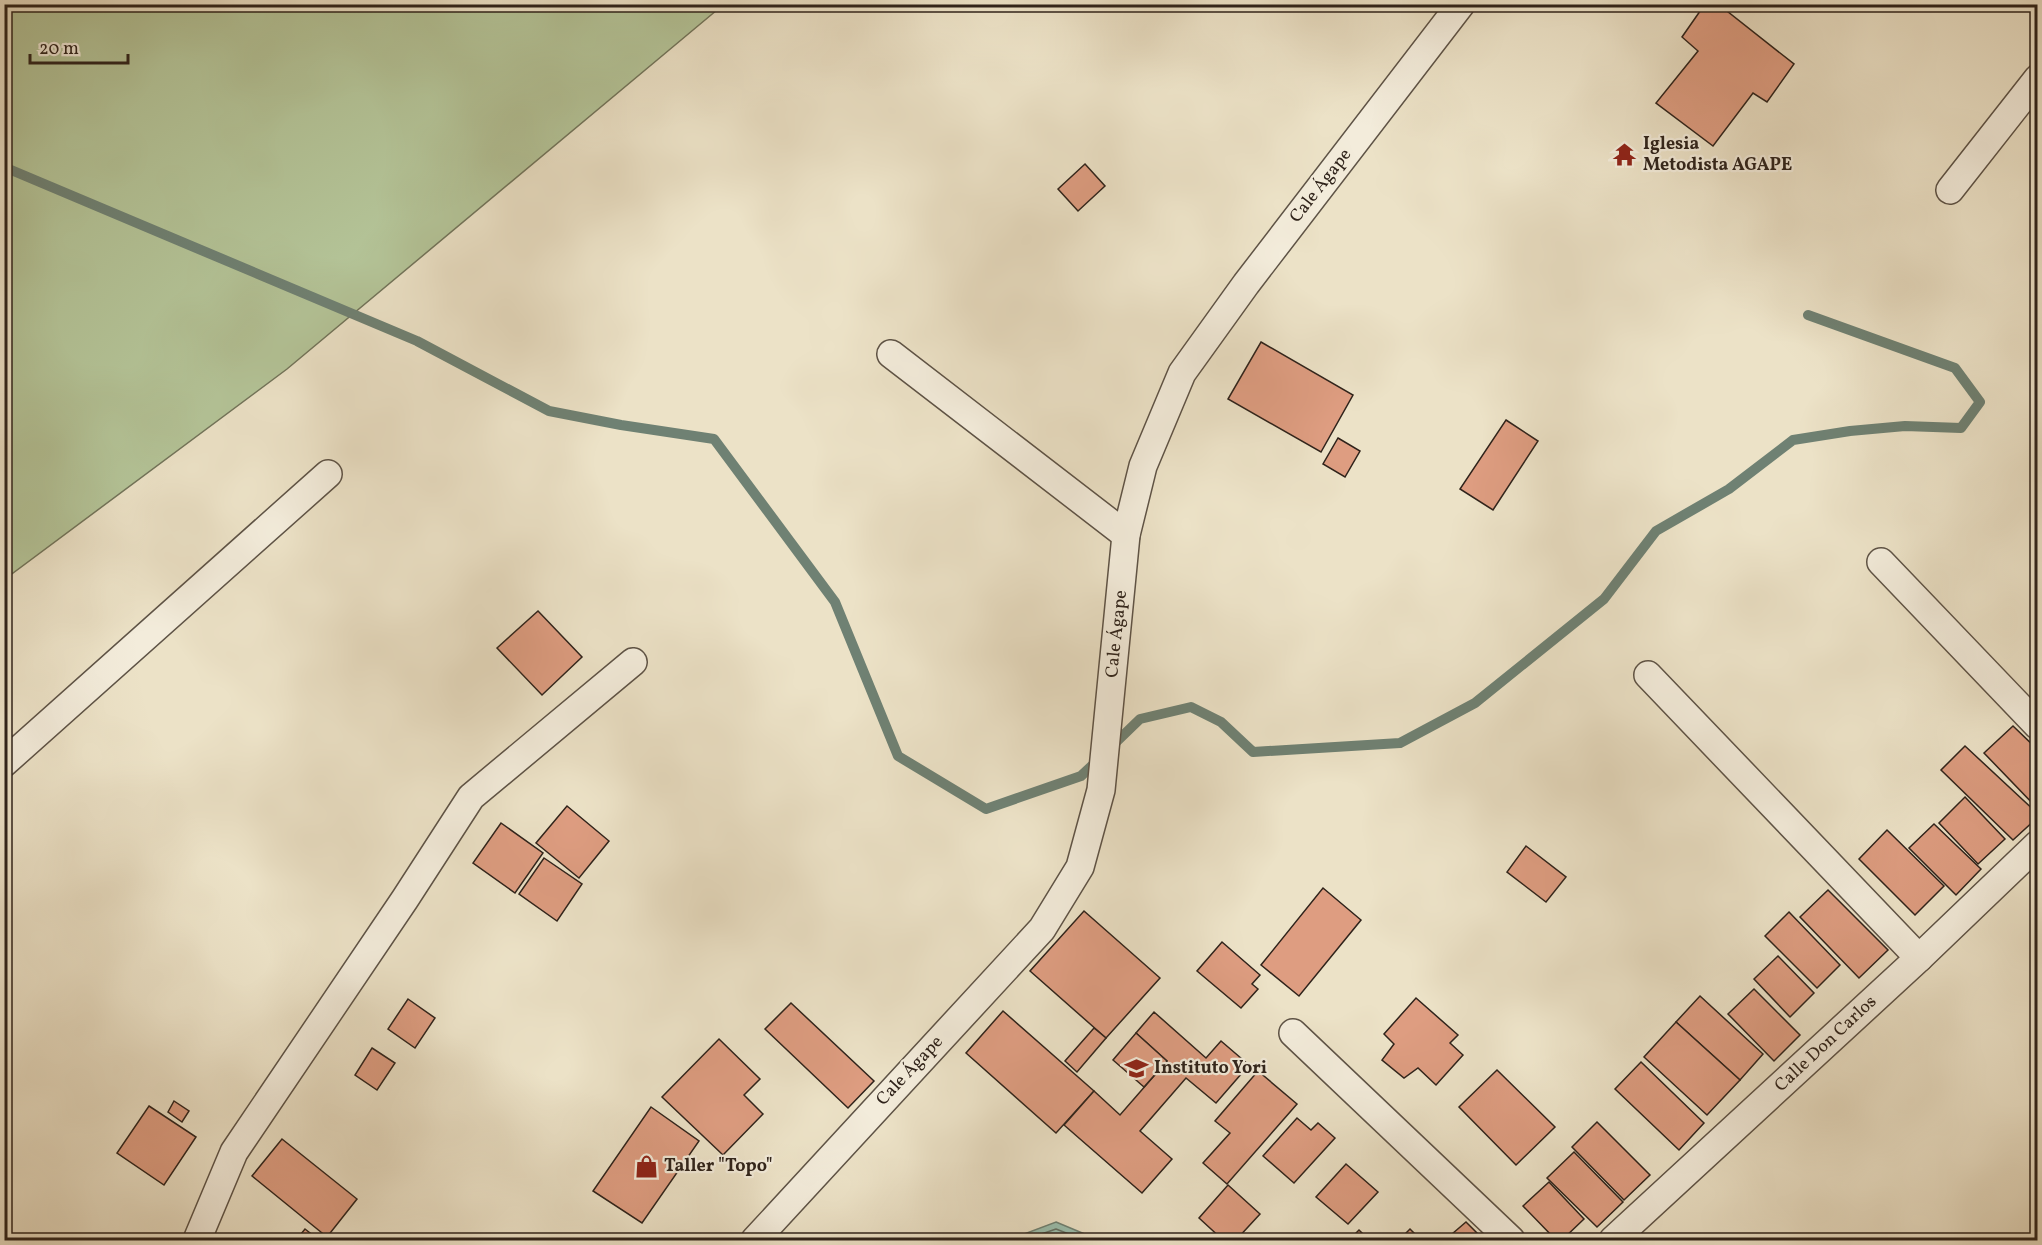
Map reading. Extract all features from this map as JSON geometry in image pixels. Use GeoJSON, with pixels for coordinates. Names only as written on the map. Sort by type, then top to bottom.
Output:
{"type":"FeatureCollection","features":[{"type":"Feature","properties":{"kind":"street","name":"Cale Ágape"},"geometry":{"type":"LineString","coordinates":[[755,1240],[1042,929],[1080,867],[1101,790],[1126,535],[1143,466],[1182,373],[1246,284],[1461,4]]}},
{"type":"Feature","properties":{"kind":"street"},"geometry":{"type":"LineString","coordinates":[[1950,190],[2037,78]]}},
{"type":"Feature","properties":{"kind":"street"},"geometry":{"type":"LineString","coordinates":[[891,354],[1126,535]]}},
{"type":"Feature","properties":{"kind":"street"},"geometry":{"type":"LineString","coordinates":[[4,763],[328,474]]}},
{"type":"Feature","properties":{"kind":"street"},"geometry":{"type":"LineString","coordinates":[[1881,562],[2037,726]]}},
{"type":"Feature","properties":{"kind":"street"},"geometry":{"type":"LineString","coordinates":[[197,1240],[234,1152],[471,797],[633,662]]}},
{"type":"Feature","properties":{"kind":"street"},"geometry":{"type":"LineString","coordinates":[[1648,675],[1919,958]]}},
{"type":"Feature","properties":{"kind":"street","name":"Calle Don Carlos"},"geometry":{"type":"LineString","coordinates":[[1613,1240],[1919,958],[2037,844]]}},
{"type":"Feature","properties":{"kind":"street"},"geometry":{"type":"LineString","coordinates":[[1293,1033],[1511,1240]]}},
{"type":"Feature","properties":{"kind":"shaded area"},"geometry":{"type":"Polygon","coordinates":[[[5,4],[723,5],[287,369],[5,579],[5,4]]]}},
{"type":"Feature","properties":{"kind":"water"},"geometry":{"type":"Polygon","coordinates":[[[1056,1222],[1099,1240],[1015,1240],[1016,1237],[1056,1222]]]}},
{"type":"Feature","properties":{"kind":"building"},"geometry":{"type":"Polygon","coordinates":[[[1705,4],[1718,4],[1794,64],[1767,102],[1753,93],[1713,146],[1656,103],[1698,51],[1682,37],[1705,4]]]}},
{"type":"Feature","properties":{"kind":"building"},"geometry":{"type":"Polygon","coordinates":[[[1085,164],[1105,186],[1078,211],[1058,189],[1085,164]]]}},
{"type":"Feature","properties":{"kind":"building"},"geometry":{"type":"Polygon","coordinates":[[[1261,342],[1353,395],[1321,452],[1228,399],[1261,342]]]}},
{"type":"Feature","properties":{"kind":"building"},"geometry":{"type":"Polygon","coordinates":[[[1506,420],[1538,441],[1493,510],[1460,489],[1506,420]]]}},
{"type":"Feature","properties":{"kind":"building"},"geometry":{"type":"Polygon","coordinates":[[[1338,438],[1360,451],[1345,477],[1323,464],[1338,438]]]}},
{"type":"Feature","properties":{"kind":"building"},"geometry":{"type":"Polygon","coordinates":[[[538,611],[582,657],[542,695],[497,648],[538,611]]]}},
{"type":"Feature","properties":{"kind":"building"},"geometry":{"type":"Polygon","coordinates":[[[2013,726],[2038,750],[2036,807],[1984,753],[2013,726]]]}},
{"type":"Feature","properties":{"kind":"building"},"geometry":{"type":"Polygon","coordinates":[[[1965,746],[2038,814],[2038,817],[2013,840],[1941,770],[1965,746]]]}},
{"type":"Feature","properties":{"kind":"building"},"geometry":{"type":"Polygon","coordinates":[[[1965,797],[2005,839],[1978,864],[1939,823],[1965,797]]]}},
{"type":"Feature","properties":{"kind":"building"},"geometry":{"type":"Polygon","coordinates":[[[567,806],[609,841],[579,878],[536,843],[567,806]]]}},
{"type":"Feature","properties":{"kind":"building"},"geometry":{"type":"Polygon","coordinates":[[[501,823],[543,853],[515,893],[473,863],[501,823]]]}},
{"type":"Feature","properties":{"kind":"building"},"geometry":{"type":"Polygon","coordinates":[[[1934,824],[1981,869],[1956,895],[1909,848],[1934,824]]]}},
{"type":"Feature","properties":{"kind":"building"},"geometry":{"type":"Polygon","coordinates":[[[1887,830],[1944,886],[1915,915],[1859,859],[1887,830]]]}},
{"type":"Feature","properties":{"kind":"building"},"geometry":{"type":"Polygon","coordinates":[[[1526,846],[1566,877],[1546,902],[1507,872],[1526,846]]]}},
{"type":"Feature","properties":{"kind":"building"},"geometry":{"type":"Polygon","coordinates":[[[544,858],[582,884],[557,921],[519,894],[544,858]]]}},
{"type":"Feature","properties":{"kind":"building"},"geometry":{"type":"Polygon","coordinates":[[[1323,888],[1361,920],[1299,996],[1261,965],[1323,888]]]}},
{"type":"Feature","properties":{"kind":"building"},"geometry":{"type":"Polygon","coordinates":[[[1828,890],[1888,950],[1859,978],[1800,917],[1828,890]]]}},
{"type":"Feature","properties":{"kind":"building"},"geometry":{"type":"Polygon","coordinates":[[[1084,911],[1160,978],[1106,1038],[1030,971],[1084,911]]]}},
{"type":"Feature","properties":{"kind":"building"},"geometry":{"type":"Polygon","coordinates":[[[1789,912],[1840,965],[1817,988],[1765,936],[1789,912]]]}},
{"type":"Feature","properties":{"kind":"building"},"geometry":{"type":"Polygon","coordinates":[[[1222,942],[1260,975],[1252,984],[1258,989],[1241,1008],[1197,971],[1222,942]]]}},
{"type":"Feature","properties":{"kind":"building"},"geometry":{"type":"Polygon","coordinates":[[[1778,956],[1814,993],[1790,1017],[1754,979],[1778,956]]]}},
{"type":"Feature","properties":{"kind":"building"},"geometry":{"type":"Polygon","coordinates":[[[1754,989],[1800,1035],[1774,1061],[1728,1014],[1754,989]]]}},
{"type":"Feature","properties":{"kind":"building"},"geometry":{"type":"Polygon","coordinates":[[[1700,996],[1763,1054],[1740,1080],[1676,1022],[1700,996]]]}},
{"type":"Feature","properties":{"kind":"building"},"geometry":{"type":"Polygon","coordinates":[[[1416,998],[1458,1035],[1450,1043],[1463,1055],[1436,1085],[1418,1068],[1404,1078],[1382,1060],[1394,1044],[1384,1034],[1416,998]]]}},
{"type":"Feature","properties":{"kind":"building"},"geometry":{"type":"Polygon","coordinates":[[[408,999],[435,1018],[415,1048],[388,1029],[408,999]]]}},
{"type":"Feature","properties":{"kind":"building"},"geometry":{"type":"Polygon","coordinates":[[[791,1003],[874,1081],[848,1108],[765,1029],[791,1003]]]}},
{"type":"Feature","properties":{"kind":"building"},"geometry":{"type":"Polygon","coordinates":[[[1003,1011],[1094,1091],[1056,1133],[966,1053],[1003,1011]]]}},
{"type":"Feature","properties":{"kind":"building"},"geometry":{"type":"Polygon","coordinates":[[[1154,1012],[1206,1058],[1221,1041],[1249,1065],[1216,1103],[1186,1078],[1140,1131],[1172,1159],[1142,1193],[1064,1125],[1094,1091],[1120,1115],[1167,1061],[1136,1033],[1154,1012]]]}},
{"type":"Feature","properties":{"kind":"building"},"geometry":{"type":"Polygon","coordinates":[[[1676,1022],[1740,1080],[1707,1115],[1644,1057],[1676,1022]]]}},
{"type":"Feature","properties":{"kind":"building"},"geometry":{"type":"Polygon","coordinates":[[[1094,1028],[1106,1038],[1077,1072],[1065,1061],[1094,1028]]]}},
{"type":"Feature","properties":{"kind":"building"},"geometry":{"type":"Polygon","coordinates":[[[1136,1033],[1167,1061],[1144,1087],[1113,1060],[1136,1033]]]}},
{"type":"Feature","properties":{"kind":"building"},"geometry":{"type":"Polygon","coordinates":[[[719,1039],[760,1079],[744,1095],[763,1114],[723,1155],[662,1097],[719,1039]]]}},
{"type":"Feature","properties":{"kind":"building"},"geometry":{"type":"Polygon","coordinates":[[[372,1048],[395,1063],[377,1090],[355,1075],[372,1048]]]}},
{"type":"Feature","properties":{"kind":"building"},"geometry":{"type":"Polygon","coordinates":[[[1641,1062],[1704,1123],[1679,1150],[1615,1089],[1641,1062]]]}},
{"type":"Feature","properties":{"kind":"building"},"geometry":{"type":"Polygon","coordinates":[[[1497,1070],[1555,1127],[1516,1165],[1459,1107],[1497,1070]]]}},
{"type":"Feature","properties":{"kind":"building"},"geometry":{"type":"Polygon","coordinates":[[[1258,1071],[1297,1104],[1227,1184],[1203,1163],[1230,1133],[1215,1121],[1258,1071]]]}},
{"type":"Feature","properties":{"kind":"building"},"geometry":{"type":"Polygon","coordinates":[[[174,1101],[189,1111],[182,1122],[168,1112],[174,1101]]]}},
{"type":"Feature","properties":{"kind":"building"},"geometry":{"type":"Polygon","coordinates":[[[149,1106],[196,1137],[164,1185],[117,1153],[149,1106]]]}},
{"type":"Feature","properties":{"kind":"building","name":"Taller \"Topo\""},"geometry":{"type":"Polygon","coordinates":[[[651,1107],[699,1141],[642,1223],[593,1191],[651,1107]]]}},
{"type":"Feature","properties":{"kind":"building"},"geometry":{"type":"Polygon","coordinates":[[[1297,1118],[1311,1130],[1318,1123],[1335,1138],[1294,1183],[1263,1156],[1297,1118]]]}},
{"type":"Feature","properties":{"kind":"building"},"geometry":{"type":"Polygon","coordinates":[[[1597,1122],[1650,1175],[1624,1200],[1572,1147],[1597,1122]]]}},
{"type":"Feature","properties":{"kind":"building"},"geometry":{"type":"Polygon","coordinates":[[[282,1139],[357,1199],[327,1237],[252,1176],[282,1139]]]}},
{"type":"Feature","properties":{"kind":"building"},"geometry":{"type":"Polygon","coordinates":[[[1574,1152],[1623,1202],[1597,1227],[1547,1178],[1574,1152]]]}},
{"type":"Feature","properties":{"kind":"building"},"geometry":{"type":"Polygon","coordinates":[[[1346,1164],[1378,1192],[1348,1224],[1316,1197],[1346,1164]]]}},
{"type":"Feature","properties":{"kind":"building"},"geometry":{"type":"Polygon","coordinates":[[[1549,1182],[1584,1219],[1562,1240],[1556,1240],[1523,1206],[1549,1182]]]}},
{"type":"Feature","properties":{"kind":"building"},"geometry":{"type":"Polygon","coordinates":[[[1228,1185],[1260,1214],[1236,1240],[1223,1240],[1199,1218],[1228,1185]]]}},
{"type":"Feature","properties":{"kind":"building"},"geometry":{"type":"Polygon","coordinates":[[[1466,1222],[1484,1240],[1445,1240],[1466,1222]]]}},
{"type":"Feature","properties":{"kind":"building"},"geometry":{"type":"Polygon","coordinates":[[[305,1229],[319,1240],[296,1240],[305,1229]]]}},
{"type":"Feature","properties":{"kind":"building"},"geometry":{"type":"Polygon","coordinates":[[[1410,1229],[1421,1240],[1399,1240],[1410,1229]]]}},
{"type":"Feature","properties":{"kind":"building"},"geometry":{"type":"Polygon","coordinates":[[[1359,1230],[1369,1240],[1349,1240],[1359,1230]]]}},
{"type":"Feature","properties":{"kind":"waterway"},"geometry":{"type":"LineString","coordinates":[[4,167],[417,341],[549,411],[714,439],[835,602],[898,756],[986,809],[1081,776],[1099,759]]}},
{"type":"Feature","properties":{"kind":"waterway"},"geometry":{"type":"LineString","coordinates":[[1110,748],[1140,719],[1191,707],[1221,722],[1253,752],[1400,743],[1475,703],[1604,599],[1656,531],[1729,489],[1793,440],[1850,431],[1905,426],[1961,428],[1980,402],[1955,368],[1808,315]]}},
{"type":"Feature","properties":{"kind":"place","name":"Iglesia Metodista AGAPE"},"geometry":{"type":"Point","coordinates":[1625,154]}},
{"type":"Feature","properties":{"kind":"place","name":"Instituto Yori"},"geometry":{"type":"Point","coordinates":[1136,1068]}},
{"type":"Feature","properties":{"kind":"place","name":"Taller \"Topo\""},"geometry":{"type":"Point","coordinates":[646,1166]}}]}
